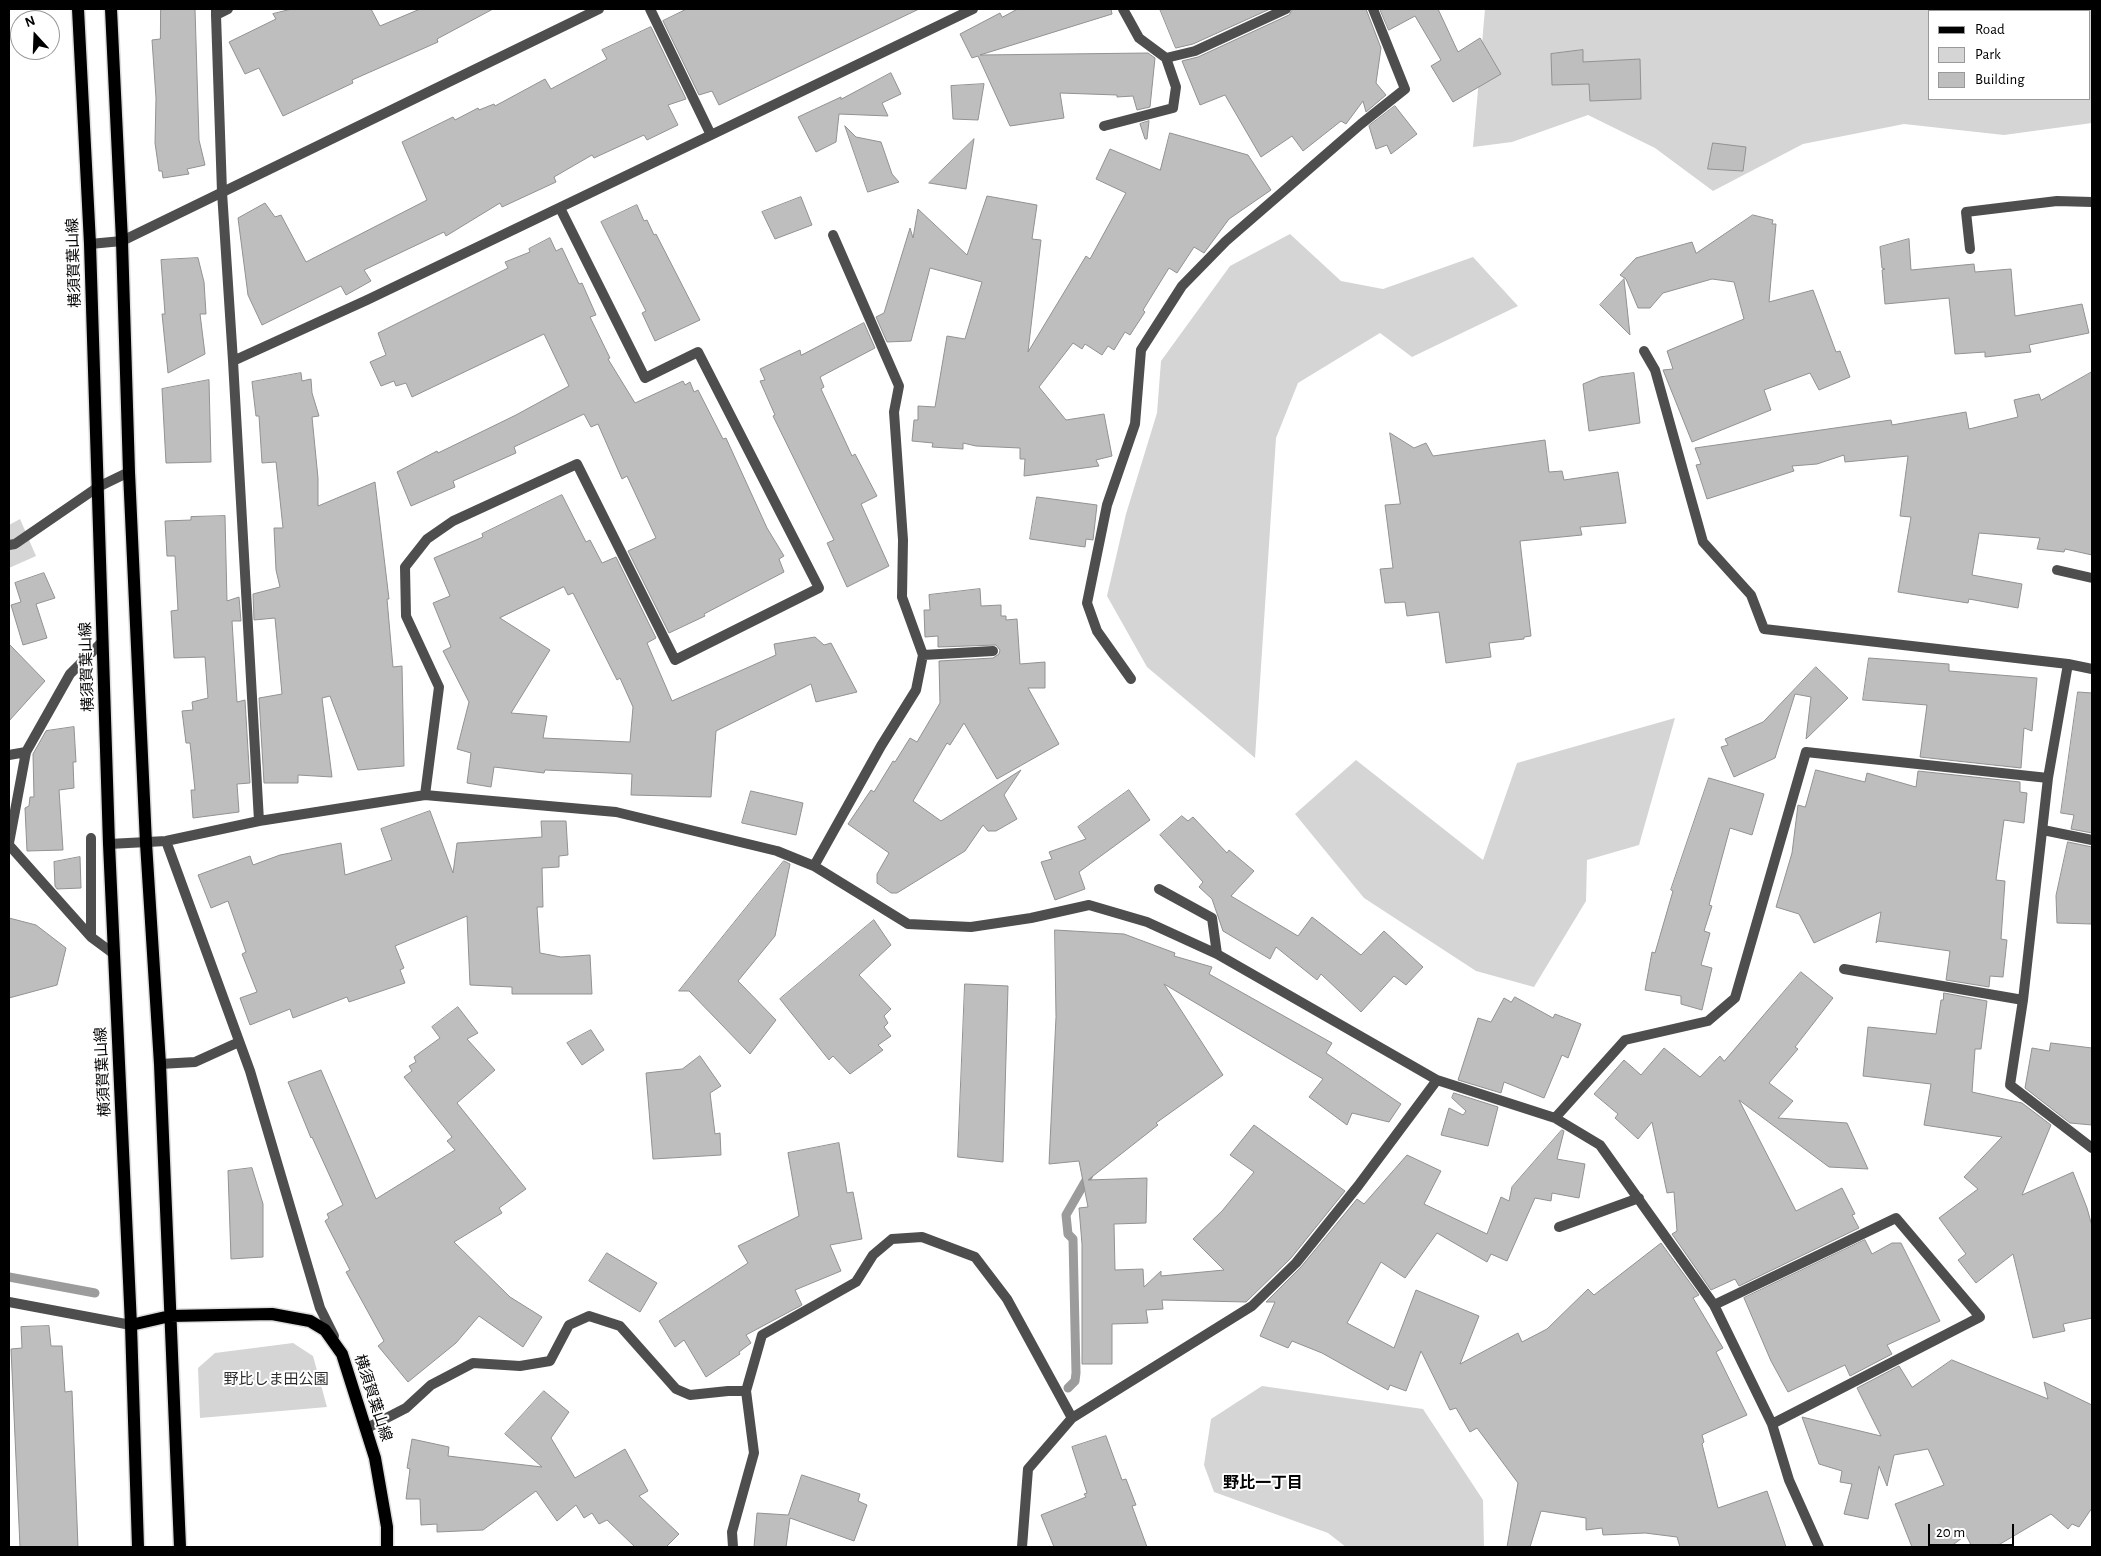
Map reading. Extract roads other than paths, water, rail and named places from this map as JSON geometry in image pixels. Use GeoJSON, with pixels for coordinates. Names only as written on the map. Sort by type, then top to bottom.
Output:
{"type":"FeatureCollection","features":[{"type":"Feature","properties":{"kind":"main road","name":"横須賀葉山線"},"geometry":{"type":"LineString","coordinates":[[78,9],[90,244],[108,844],[132,1325],[138,1547]]}},
{"type":"Feature","properties":{"kind":"main road"},"geometry":{"type":"LineString","coordinates":[[111,9],[122,241],[129,472],[146,844],[160,1064],[180,1547]]}},
{"type":"Feature","properties":{"kind":"main road","name":"横須賀葉山線"},"geometry":{"type":"LineString","coordinates":[[132,1325],[170,1316],[272,1314],[292,1316],[310,1321],[325,1330],[342,1354],[367,1428],[381,1488],[387,1547]]}},
{"type":"Feature","properties":{"kind":"street"},"geometry":{"type":"LineString","coordinates":[[228,9],[216,12],[222,192],[259,821]]}},
{"type":"Feature","properties":{"kind":"street"},"geometry":{"type":"LineString","coordinates":[[90,244],[122,241],[599,9]]}},
{"type":"Feature","properties":{"kind":"street"},"geometry":{"type":"LineString","coordinates":[[650,9],[711,134]]}},
{"type":"Feature","properties":{"kind":"street"},"geometry":{"type":"LineString","coordinates":[[233,361],[367,300],[974,9]]}},
{"type":"Feature","properties":{"kind":"street"},"geometry":{"type":"LineString","coordinates":[[1104,126],[1173,108],[1176,87],[1166,58],[1139,38],[1123,9]]}},
{"type":"Feature","properties":{"kind":"street"},"geometry":{"type":"LineString","coordinates":[[1166,58],[1194,52],[1286,9]]}},
{"type":"Feature","properties":{"kind":"street"},"geometry":{"type":"LineString","coordinates":[[1131,679],[1097,631],[1087,603],[1107,505],[1135,424],[1141,350],[1182,286],[1226,240],[1361,124],[1405,89],[1373,9]]}},
{"type":"Feature","properties":{"kind":"street"},"geometry":{"type":"LineString","coordinates":[[1970,249],[1966,212],[2057,201],[2092,202]]}},
{"type":"Feature","properties":{"kind":"street"},"geometry":{"type":"LineString","coordinates":[[425,795],[439,687],[406,616],[405,567],[428,539],[453,521],[577,464],[675,660],[819,588],[698,352],[645,378],[560,208]]}},
{"type":"Feature","properties":{"kind":"street"},"geometry":{"type":"LineString","coordinates":[[814,866],[881,746],[916,690],[923,655],[902,597],[903,540],[894,412],[899,386],[833,235]]}},
{"type":"Feature","properties":{"kind":"street"},"geometry":{"type":"LineString","coordinates":[[1644,351],[1655,370],[1703,542],[1751,595],[1764,629],[2068,664],[2092,669]]}},
{"type":"Feature","properties":{"kind":"street"},"geometry":{"type":"LineString","coordinates":[[9,545],[15,544],[98,487],[129,472]]}},
{"type":"Feature","properties":{"kind":"street"},"geometry":{"type":"LineString","coordinates":[[2057,570],[2092,578]]}},
{"type":"Feature","properties":{"kind":"street"},"geometry":{"type":"LineString","coordinates":[[103,641],[70,674],[26,752],[9,844],[91,937],[114,954]]}},
{"type":"Feature","properties":{"kind":"street"},"geometry":{"type":"LineString","coordinates":[[923,655],[993,651]]}},
{"type":"Feature","properties":{"kind":"street"},"geometry":{"type":"LineString","coordinates":[[2068,664],[2048,778],[2023,1000],[2010,1085],[2092,1148]]}},
{"type":"Feature","properties":{"kind":"street"},"geometry":{"type":"LineString","coordinates":[[9,755],[26,752]]}},
{"type":"Feature","properties":{"kind":"street"},"geometry":{"type":"LineString","coordinates":[[1555,1118],[1625,1040],[1708,1021],[1735,998],[1806,752],[2048,778]]}},
{"type":"Feature","properties":{"kind":"street"},"geometry":{"type":"LineString","coordinates":[[108,844],[146,844],[166,841],[259,821],[425,795],[616,812],[777,851],[814,866],[908,924],[971,928],[1089,905],[1147,922],[1217,954],[1437,1080],[1555,1118],[1600,1145],[1714,1305],[1772,1424],[1789,1480],[1819,1547]]}},
{"type":"Feature","properties":{"kind":"street"},"geometry":{"type":"LineString","coordinates":[[2042,830],[2092,840]]}},
{"type":"Feature","properties":{"kind":"street"},"geometry":{"type":"LineString","coordinates":[[91,838],[91,937]]}},
{"type":"Feature","properties":{"kind":"street"},"geometry":{"type":"LineString","coordinates":[[166,841],[240,1042],[320,1308],[342,1354]]}},
{"type":"Feature","properties":{"kind":"street"},"geometry":{"type":"LineString","coordinates":[[1159,889],[1212,918],[1217,954]]}},
{"type":"Feature","properties":{"kind":"street"},"geometry":{"type":"LineString","coordinates":[[1844,969],[2023,1000]]}},
{"type":"Feature","properties":{"kind":"street"},"geometry":{"type":"LineString","coordinates":[[160,1064],[195,1062],[240,1042]]}},
{"type":"Feature","properties":{"kind":"street"},"geometry":{"type":"LineString","coordinates":[[1022,1547],[1028,1469],[1072,1418],[1252,1306],[1296,1263],[1358,1186],[1437,1080]]}},
{"type":"Feature","properties":{"kind":"street"},"geometry":{"type":"LineString","coordinates":[[1559,1226],[1639,1198]]}},
{"type":"Feature","properties":{"kind":"street"},"geometry":{"type":"LineString","coordinates":[[1714,1305],[1896,1218],[1980,1317],[1772,1424]]}},
{"type":"Feature","properties":{"kind":"street"},"geometry":{"type":"LineString","coordinates":[[733,1547],[732,1532],[754,1453],[746,1391],[762,1335],[856,1282],[872,1255],[892,1239],[922,1237],[975,1257],[1007,1299],[1072,1418]]}},
{"type":"Feature","properties":{"kind":"street"},"geometry":{"type":"LineString","coordinates":[[9,1302],[132,1325]]}},
{"type":"Feature","properties":{"kind":"street"},"geometry":{"type":"LineString","coordinates":[[367,1428],[406,1408],[431,1385],[473,1363],[520,1366],[550,1361],[569,1325],[589,1316],[620,1326],[676,1389],[690,1395],[728,1390],[746,1391]]}},
{"type":"Feature","properties":{"kind":"waterway"},"geometry":{"type":"LineString","coordinates":[[1068,1388],[1075,1381],[1076,1373],[1073,1239],[1068,1234],[1066,1215],[1089,1175]]}},
{"type":"Feature","properties":{"kind":"waterway"},"geometry":{"type":"LineString","coordinates":[[9,1277],[95,1293]]}},
{"type":"Feature","properties":{"kind":"district","name":"野比一丁目"},"geometry":{"type":"Point","coordinates":[1263,1483]}},
{"type":"Feature","properties":{"kind":"park label","name":"野比しま田公園"},"geometry":{"type":"Point","coordinates":[276,1379]}}]}
